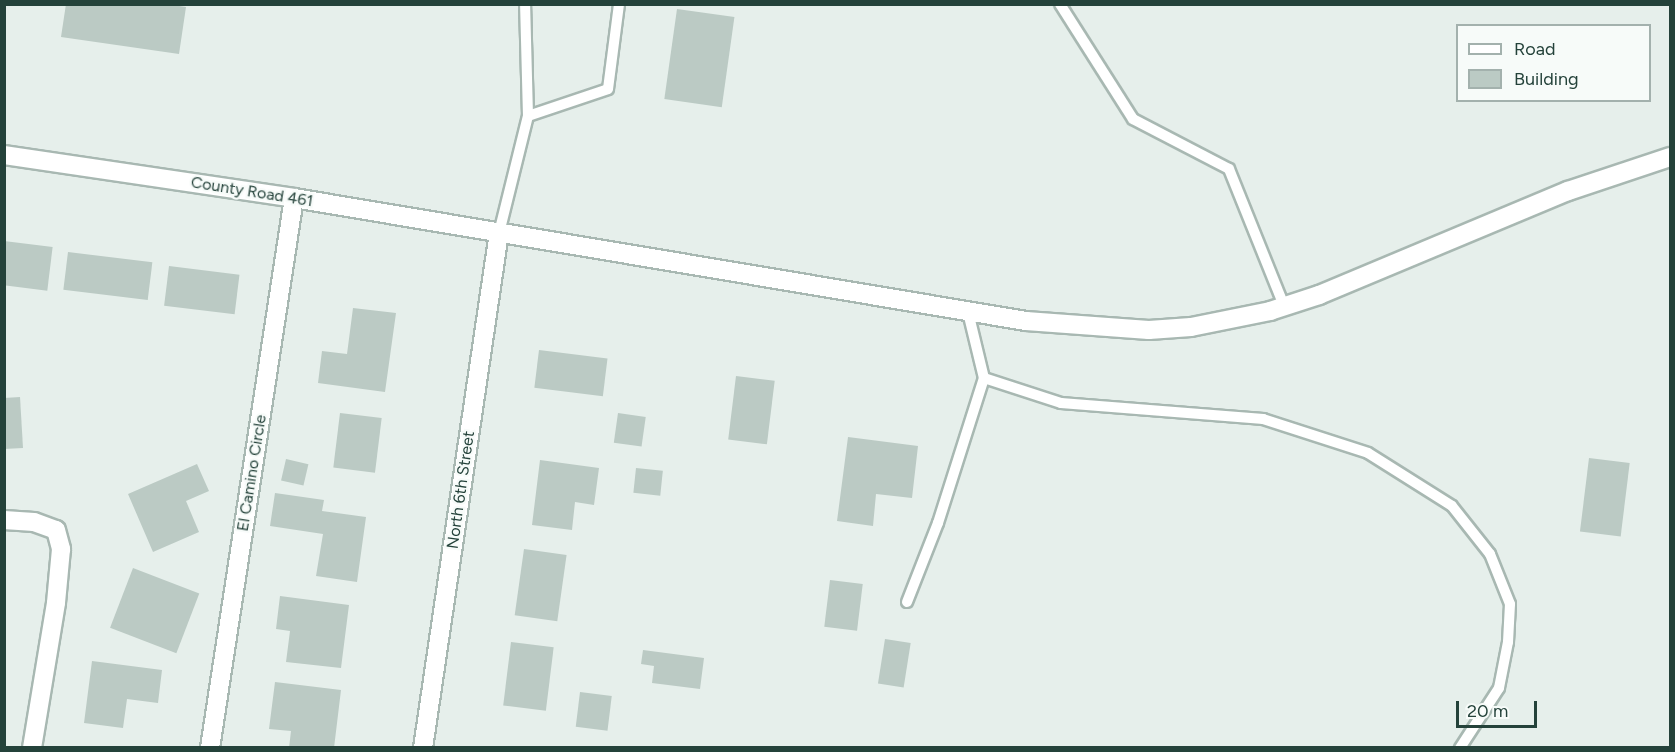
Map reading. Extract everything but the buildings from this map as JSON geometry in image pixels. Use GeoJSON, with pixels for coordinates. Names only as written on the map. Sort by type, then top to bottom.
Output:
{"type":"FeatureCollection","features":[{"type":"Feature","properties":{"kind":"main road","name":"County Road 461"},"geometry":{"type":"LineString","coordinates":[[4,155],[294,198],[968,312],[1070,326],[1149,330],[1228,321],[1319,295],[1568,191],[1671,157]]}},
{"type":"Feature","properties":{"kind":"main road","name":"El Camino Circle"},"geometry":{"type":"LineString","coordinates":[[210,747],[294,198]]}},
{"type":"Feature","properties":{"kind":"main road","name":"North 6th Street"},"geometry":{"type":"LineString","coordinates":[[423,747],[499,233]]}},
{"type":"Feature","properties":{"kind":"main road"},"geometry":{"type":"LineString","coordinates":[[4,520],[34,522],[56,530],[61,549],[56,603],[32,747]]}},
{"type":"Feature","properties":{"kind":"lane"},"geometry":{"type":"LineString","coordinates":[[499,233],[528,116],[525,4]]}},
{"type":"Feature","properties":{"kind":"lane"},"geometry":{"type":"LineString","coordinates":[[528,116],[608,89],[619,4]]}},
{"type":"Feature","properties":{"kind":"lane"},"geometry":{"type":"LineString","coordinates":[[1060,4],[1133,119],[1228,169],[1284,306]]}},
{"type":"Feature","properties":{"kind":"lane"},"geometry":{"type":"LineString","coordinates":[[907,602],[938,523],[984,378],[968,312]]}},
{"type":"Feature","properties":{"kind":"lane"},"geometry":{"type":"LineString","coordinates":[[984,378],[1062,403],[1263,419],[1368,453],[1452,506],[1490,554],[1510,604],[1508,642],[1499,688],[1460,747]]}}]}
